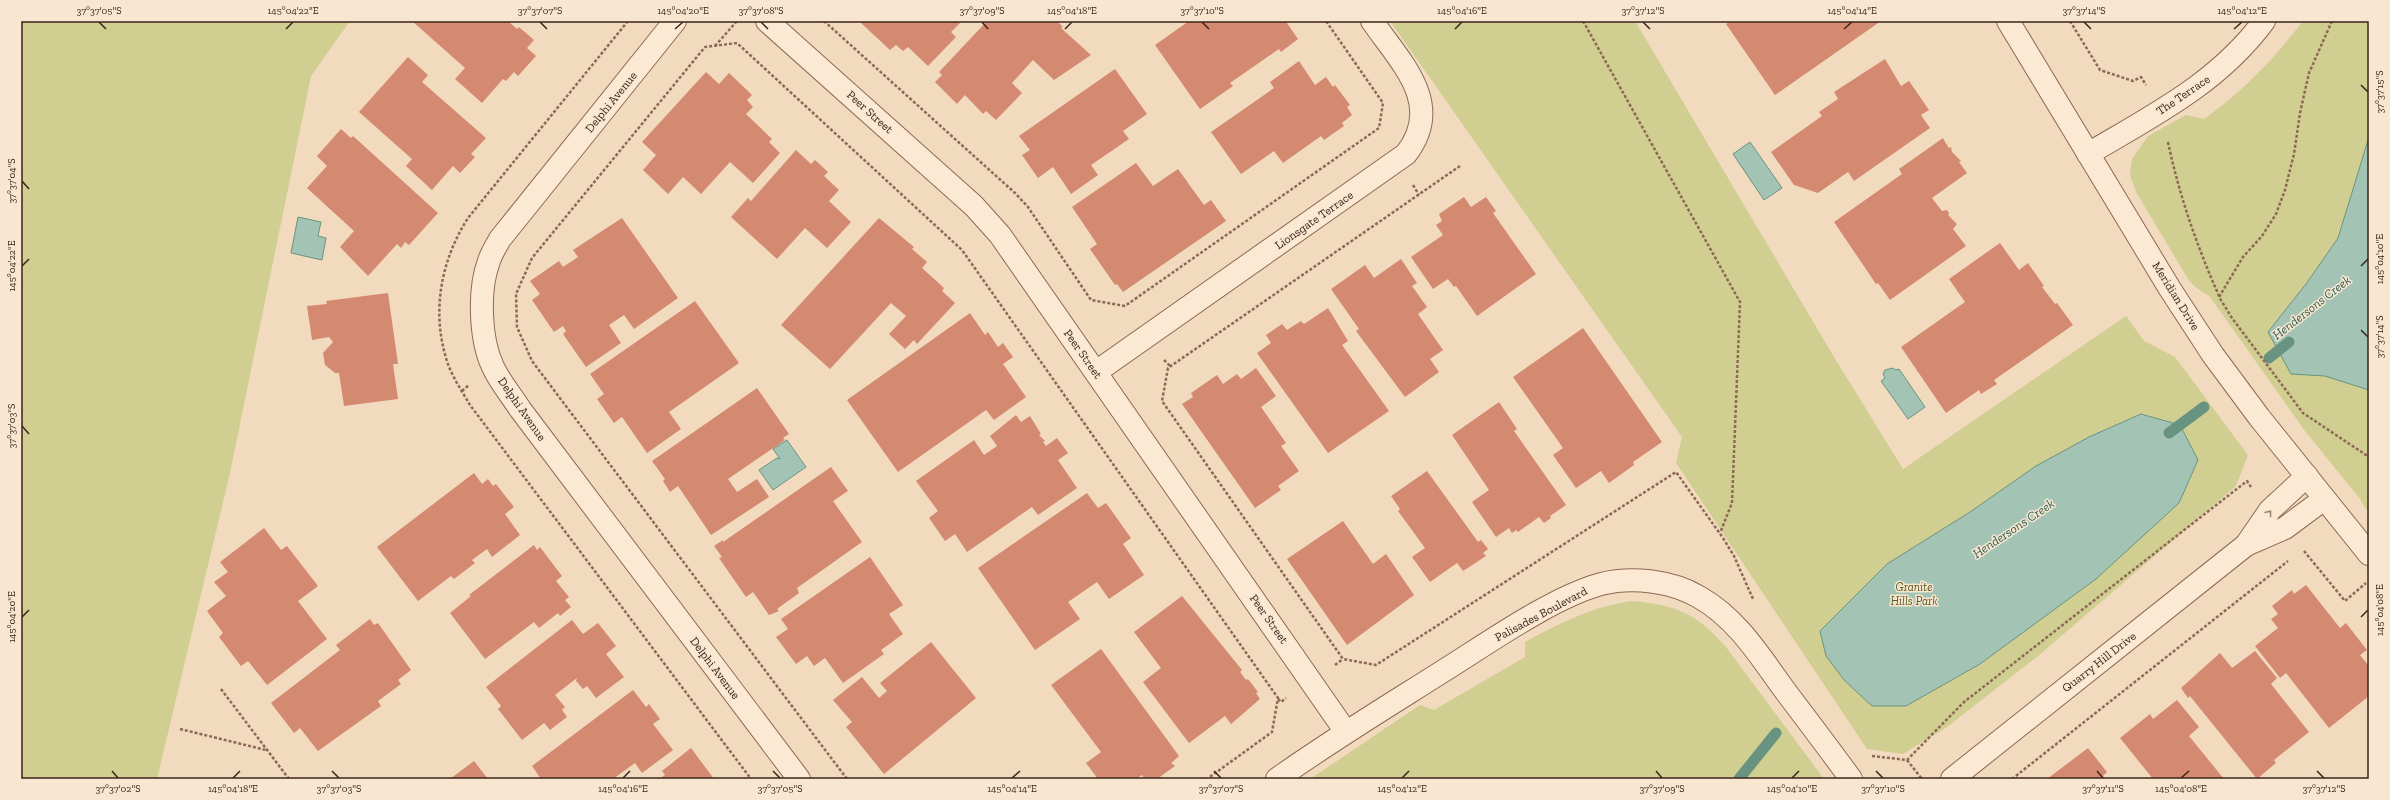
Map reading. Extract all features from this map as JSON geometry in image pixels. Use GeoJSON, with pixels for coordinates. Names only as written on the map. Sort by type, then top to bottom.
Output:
{"type":"FeatureCollection","features":[{"type":"Feature","properties":{"kind":"street","name":"Delphi Avenue"},"geometry":{"type":"LineString","coordinates":[[675,21],[500,239],[488,262],[484,288],[482,314],[485,339],[493,367],[520,409],[799,779]]}},
{"type":"Feature","properties":{"kind":"street","name":"Peer Street"},"geometry":{"type":"LineString","coordinates":[[767,21],[974,206],[1000,235],[1346,732]]}},
{"type":"Feature","properties":{"kind":"street","name":"Lionsgate Terrace"},"geometry":{"type":"LineString","coordinates":[[1096,372],[1406,154],[1422,127],[1422,104],[1412,81],[1372,21]]}},
{"type":"Feature","properties":{"kind":"street","name":"Meridian Drive"},"geometry":{"type":"LineString","coordinates":[[2008,21],[2088,154],[2213,355],[2324,499],[2369,554]]}},
{"type":"Feature","properties":{"kind":"street","name":"The Terrace"},"geometry":{"type":"LineString","coordinates":[[2088,154],[2187,94],[2222,68],[2250,41],[2264,21]]}},
{"type":"Feature","properties":{"kind":"street","name":"Quarry Hill Drive"},"geometry":{"type":"LineString","coordinates":[[2246,545],[2270,510],[2307,476]]}},
{"type":"Feature","properties":{"kind":"street","name":"Quarry Hill Drive"},"geometry":{"type":"LineString","coordinates":[[1952,779],[2246,545],[2285,528],[2324,499]]}},
{"type":"Feature","properties":{"kind":"street","name":"Palisades Boulevard"},"geometry":{"type":"LineString","coordinates":[[1277,779],[1346,732],[1496,638],[1573,595],[1603,584],[1635,580],[1669,585],[1698,596],[1724,614],[1736,626],[1767,666],[1844,769]]}},
{"type":"Feature","properties":{"kind":"path"},"geometry":{"type":"LineString","coordinates":[[628,21],[468,218],[454,239],[446,263],[441,288],[439,314],[441,338],[447,362],[470,405],[751,779]]}},
{"type":"Feature","properties":{"kind":"path"},"geometry":{"type":"LineString","coordinates":[[714,46],[737,21]]}},
{"type":"Feature","properties":{"kind":"path"},"geometry":{"type":"LineString","coordinates":[[824,21],[1015,193],[1028,207],[1091,300],[1125,306],[1378,128],[1383,103],[1326,21]]}},
{"type":"Feature","properties":{"kind":"path"},"geometry":{"type":"LineString","coordinates":[[1583,21],[1740,302],[1732,503],[1719,533]]}},
{"type":"Feature","properties":{"kind":"path"},"geometry":{"type":"LineString","coordinates":[[2332,21],[2309,73],[2300,112],[2294,154],[2285,190],[2276,214],[2262,236],[2243,257],[2219,297],[2232,318],[2303,413],[2369,457]]}},
{"type":"Feature","properties":{"kind":"path"},"geometry":{"type":"LineString","coordinates":[[847,779],[532,361],[517,327],[516,294],[532,258],[704,47],[736,43],[962,250],[1278,698],[1272,732],[1207,779]]}},
{"type":"Feature","properties":{"kind":"path"},"geometry":{"type":"LineString","coordinates":[[1460,166],[1168,368],[1162,401],[1343,659],[1376,665],[1676,472],[1734,556],[1749,593],[1757,605]]}},
{"type":"Feature","properties":{"kind":"path"},"geometry":{"type":"LineString","coordinates":[[1907,760],[1964,702],[2246,481]]}},
{"type":"Feature","properties":{"kind":"path"},"geometry":{"type":"LineString","coordinates":[[2302,550],[2345,601],[2369,580]]}},
{"type":"Feature","properties":{"kind":"path"},"geometry":{"type":"LineString","coordinates":[[2012,779],[2290,559]]}},
{"type":"Feature","properties":{"kind":"path"},"geometry":{"type":"LineString","coordinates":[[221,689],[288,779]]}},
{"type":"Feature","properties":{"kind":"path"},"geometry":{"type":"LineString","coordinates":[[180,729],[266,750]]}},
{"type":"Feature","properties":{"kind":"path"},"geometry":{"type":"LineString","coordinates":[[1844,769],[1866,755],[1907,760],[1922,779]]}},
{"type":"Feature","properties":{"kind":"green space"},"geometry":{"type":"Polygon","coordinates":[[[21,21],[350,21],[311,76],[230,473],[157,779],[21,779],[21,21]]]}},
{"type":"Feature","properties":{"kind":"green space","name":"Granite Hills Park"},"geometry":{"type":"Polygon","coordinates":[[[1390,21],[1635,21],[1834,357],[1903,469],[2126,316],[2144,341],[2175,357],[2248,455],[2236,486],[2038,656],[1947,727],[1903,754],[1867,749],[1676,463],[1682,437],[1390,21]]]}},
{"type":"Feature","properties":{"kind":"green space"},"geometry":{"type":"Polygon","coordinates":[[[2303,21],[2369,21],[2369,514],[2360,499],[2305,431],[2210,297],[2194,286],[2188,279],[2136,192],[2130,175],[2132,159],[2148,136],[2186,115],[2204,119],[2245,86],[2281,48],[2303,21]]]}},
{"type":"Feature","properties":{"kind":"green space"},"geometry":{"type":"Polygon","coordinates":[[[1631,601],[1673,608],[1695,619],[1715,635],[1726,647],[1824,779],[1310,779],[1420,705],[1434,710],[1525,657],[1525,642],[1576,617],[1603,607],[1631,601]]]}},
{"type":"Feature","properties":{"kind":"water"},"geometry":{"type":"Polygon","coordinates":[[[2369,137],[2369,390],[2325,376],[2291,374],[2268,332],[2306,284],[2338,238],[2369,137]]]}},
{"type":"Feature","properties":{"kind":"water"},"geometry":{"type":"Polygon","coordinates":[[[1750,142],[1782,188],[1764,200],[1733,154],[1750,142]]]}},
{"type":"Feature","properties":{"kind":"water"},"geometry":{"type":"Polygon","coordinates":[[[298,217],[321,222],[318,236],[326,238],[322,260],[291,253],[298,217]]]}},
{"type":"Feature","properties":{"kind":"water"},"geometry":{"type":"Polygon","coordinates":[[[1893,368],[1896,370],[1899,369],[1925,407],[1908,419],[1881,381],[1885,378],[1883,374],[1885,370],[1893,368]]]}},
{"type":"Feature","properties":{"kind":"water"},"geometry":{"type":"Polygon","coordinates":[[[2141,414],[2180,425],[2198,460],[2179,503],[2096,579],[1980,664],[1906,706],[1872,706],[1844,680],[1826,656],[1820,631],[1887,564],[1970,512],[2036,466],[2089,437],[2141,414]]]}},
{"type":"Feature","properties":{"kind":"water"},"geometry":{"type":"Polygon","coordinates":[[[787,440],[806,467],[773,490],[759,470],[777,458],[780,459],[773,449],[787,440]]]}},
{"type":"Feature","properties":{"kind":"building"},"geometry":{"type":"Polygon","coordinates":[[[412,21],[508,21],[517,29],[519,27],[534,40],[527,48],[536,56],[518,76],[514,72],[506,81],[503,79],[482,103],[455,79],[465,68],[412,21]]]}},
{"type":"Feature","properties":{"kind":"building"},"geometry":{"type":"Polygon","coordinates":[[[863,21],[962,21],[951,32],[956,37],[928,66],[908,47],[903,51],[896,45],[890,50],[861,23],[863,21]]]}},
{"type":"Feature","properties":{"kind":"building"},"geometry":{"type":"Polygon","coordinates":[[[987,21],[1057,21],[1063,27],[1061,28],[1091,55],[1054,80],[1033,60],[1012,83],[1022,93],[996,120],[986,111],[983,114],[965,95],[957,104],[935,82],[942,75],[939,72],[987,21]]]}},
{"type":"Feature","properties":{"kind":"building"},"geometry":{"type":"Polygon","coordinates":[[[1189,21],[1289,21],[1287,23],[1298,39],[1281,52],[1279,49],[1230,83],[1233,86],[1200,109],[1155,45],[1189,21]]]}},
{"type":"Feature","properties":{"kind":"building"},"geometry":{"type":"Polygon","coordinates":[[[1731,21],[1881,21],[1775,95],[1726,24],[1731,21]]]}},
{"type":"Feature","properties":{"kind":"building"},"geometry":{"type":"Polygon","coordinates":[[[408,57],[428,75],[422,82],[486,138],[471,154],[475,157],[460,173],[453,166],[432,190],[406,166],[412,159],[359,112],[408,57]]]}},
{"type":"Feature","properties":{"kind":"building"},"geometry":{"type":"Polygon","coordinates":[[[1885,59],[1901,86],[1909,81],[1929,110],[1921,115],[1930,128],[1854,181],[1848,172],[1818,193],[1794,185],[1771,152],[1822,116],[1819,112],[1838,99],[1834,92],[1885,59]]]}},
{"type":"Feature","properties":{"kind":"building"},"geometry":{"type":"Polygon","coordinates":[[[1299,61],[1315,85],[1326,77],[1333,87],[1335,85],[1350,105],[1347,107],[1352,115],[1342,123],[1344,126],[1324,140],[1321,136],[1283,163],[1274,151],[1241,174],[1211,132],[1274,88],[1270,82],[1299,61]]]}},
{"type":"Feature","properties":{"kind":"building"},"geometry":{"type":"Polygon","coordinates":[[[1115,69],[1147,114],[1123,131],[1129,139],[1091,165],[1098,175],[1071,194],[1053,167],[1038,178],[1022,155],[1030,150],[1019,136],[1115,69]]]}},
{"type":"Feature","properties":{"kind":"building"},"geometry":{"type":"Polygon","coordinates":[[[706,72],[719,84],[729,73],[752,95],[747,100],[753,107],[746,114],[772,139],[769,142],[780,153],[753,183],[730,162],[701,194],[683,177],[668,194],[643,170],[656,155],[642,142],[706,72]]]}},
{"type":"Feature","properties":{"kind":"building"},"geometry":{"type":"Polygon","coordinates":[[[341,129],[351,138],[353,136],[438,213],[409,245],[405,242],[401,248],[397,244],[368,276],[340,247],[354,231],[307,188],[327,166],[317,156],[341,129]]]}},
{"type":"Feature","properties":{"kind":"building"},"geometry":{"type":"Polygon","coordinates":[[[1943,138],[1949,148],[1951,147],[1952,152],[1961,161],[1959,162],[1967,173],[1932,198],[1942,211],[1947,210],[1949,213],[1948,215],[1957,224],[1953,229],[1966,246],[1890,300],[1878,283],[1876,284],[1834,222],[1902,174],[1899,169],[1943,138]]]}},
{"type":"Feature","properties":{"kind":"building"},"geometry":{"type":"Polygon","coordinates":[[[796,150],[811,164],[815,160],[828,172],[824,176],[839,190],[829,201],[851,222],[827,248],[805,228],[777,259],[731,217],[748,198],[751,201],[796,150]]]}},
{"type":"Feature","properties":{"kind":"building"},"geometry":{"type":"Polygon","coordinates":[[[1136,163],[1153,186],[1178,169],[1204,205],[1211,200],[1226,221],[1123,292],[1117,284],[1115,285],[1090,249],[1097,244],[1072,207],[1136,163]]]}},
{"type":"Feature","properties":{"kind":"building"},"geometry":{"type":"Polygon","coordinates":[[[1464,197],[1471,207],[1486,197],[1496,211],[1493,213],[1536,274],[1477,316],[1456,286],[1454,287],[1448,279],[1433,289],[1411,257],[1443,235],[1436,225],[1442,221],[1439,214],[1464,197]]]}},
{"type":"Feature","properties":{"kind":"building"},"geometry":{"type":"Polygon","coordinates":[[[622,218],[678,298],[634,329],[624,315],[609,325],[621,343],[586,367],[563,334],[566,331],[563,326],[554,332],[532,300],[540,294],[530,281],[559,261],[563,267],[578,257],[573,250],[622,218]]]}},
{"type":"Feature","properties":{"kind":"building"},"geometry":{"type":"Polygon","coordinates":[[[879,218],[914,247],[912,249],[927,262],[922,268],[944,288],[942,291],[955,303],[917,344],[914,340],[905,349],[889,334],[906,316],[891,303],[830,369],[781,325],[879,218]]]}},
{"type":"Feature","properties":{"kind":"building"},"geometry":{"type":"Polygon","coordinates":[[[2000,243],[2019,270],[2028,263],[2044,286],[2042,287],[2055,304],[2057,303],[2073,325],[1994,380],[1997,384],[1981,394],[1979,390],[1946,413],[1901,347],[1965,302],[1949,279],[2000,243]]]}},
{"type":"Feature","properties":{"kind":"building"},"geometry":{"type":"Polygon","coordinates":[[[1401,259],[1417,283],[1412,286],[1427,307],[1418,314],[1443,350],[1430,359],[1439,372],[1405,397],[1356,331],[1359,329],[1331,289],[1365,265],[1374,278],[1401,259]]]}},
{"type":"Feature","properties":{"kind":"building"},"geometry":{"type":"Polygon","coordinates":[[[388,293],[398,364],[393,364],[398,399],[344,406],[339,373],[335,373],[325,365],[323,353],[333,342],[329,337],[312,340],[307,306],[327,304],[326,301],[388,293]]]}},
{"type":"Feature","properties":{"kind":"building"},"geometry":{"type":"Polygon","coordinates":[[[695,301],[739,363],[669,412],[681,429],[647,453],[622,417],[614,423],[597,399],[604,394],[590,374],[695,301]]]}},
{"type":"Feature","properties":{"kind":"building"},"geometry":{"type":"Polygon","coordinates":[[[1328,308],[1348,341],[1342,345],[1389,411],[1328,453],[1257,353],[1271,343],[1266,335],[1282,324],[1287,330],[1301,321],[1304,324],[1328,308]]]}},
{"type":"Feature","properties":{"kind":"building"},"geometry":{"type":"Polygon","coordinates":[[[970,313],[985,335],[988,332],[998,347],[1003,343],[1013,357],[1003,364],[1026,397],[994,420],[986,410],[898,472],[847,400],[970,313]]]}},
{"type":"Feature","properties":{"kind":"building"},"geometry":{"type":"Polygon","coordinates":[[[1583,328],[1662,442],[1633,462],[1634,465],[1609,483],[1601,471],[1576,488],[1553,455],[1563,448],[1513,377],[1583,328]]]}},
{"type":"Feature","properties":{"kind":"building"},"geometry":{"type":"Polygon","coordinates":[[[1256,368],[1276,396],[1261,407],[1286,443],[1281,446],[1299,471],[1278,486],[1281,490],[1255,508],[1182,404],[1193,397],[1191,393],[1217,375],[1223,384],[1237,374],[1241,379],[1256,368]]]}},
{"type":"Feature","properties":{"kind":"building"},"geometry":{"type":"Polygon","coordinates":[[[757,388],[789,434],[783,438],[785,440],[728,479],[737,492],[757,479],[769,497],[711,535],[678,486],[670,492],[663,481],[665,479],[652,461],[757,388]]]}},
{"type":"Feature","properties":{"kind":"building"},"geometry":{"type":"Polygon","coordinates":[[[1499,402],[1517,429],[1514,431],[1566,505],[1550,516],[1551,518],[1544,523],[1539,517],[1518,532],[1516,530],[1512,533],[1509,528],[1496,537],[1472,502],[1489,490],[1452,435],[1499,402]]]}},
{"type":"Feature","properties":{"kind":"building"},"geometry":{"type":"Polygon","coordinates":[[[1016,415],[1021,422],[1030,416],[1041,434],[1039,435],[1045,441],[1043,442],[1046,446],[1057,438],[1068,453],[1058,460],[1077,488],[1038,515],[1032,507],[967,552],[955,534],[945,541],[929,518],[938,511],[916,481],[974,440],[984,455],[997,446],[990,436],[1016,415]]]}},
{"type":"Feature","properties":{"kind":"building"},"geometry":{"type":"Polygon","coordinates":[[[831,467],[848,491],[833,501],[862,542],[797,588],[799,593],[777,609],[779,611],[769,615],[753,592],[746,597],[719,558],[722,557],[714,546],[723,540],[723,542],[831,467]]]}},
{"type":"Feature","properties":{"kind":"building"},"geometry":{"type":"Polygon","coordinates":[[[1427,471],[1478,542],[1481,540],[1488,549],[1483,553],[1486,556],[1463,571],[1457,563],[1430,582],[1412,557],[1425,548],[1398,511],[1400,509],[1391,496],[1427,471]]]}},
{"type":"Feature","properties":{"kind":"building"},"geometry":{"type":"Polygon","coordinates":[[[474,473],[482,484],[488,479],[493,486],[496,484],[514,507],[505,514],[520,535],[492,557],[487,549],[472,560],[475,563],[454,579],[451,576],[418,601],[377,547],[474,473]]]}},
{"type":"Feature","properties":{"kind":"building"},"geometry":{"type":"Polygon","coordinates":[[[1087,493],[1098,508],[1106,503],[1131,538],[1123,544],[1144,575],[1109,599],[1097,582],[1068,602],[1080,619],[1035,650],[978,568],[1087,493]]]}},
{"type":"Feature","properties":{"kind":"building"},"geometry":{"type":"Polygon","coordinates":[[[1343,521],[1373,564],[1386,554],[1414,595],[1347,645],[1287,559],[1343,521]]]}},
{"type":"Feature","properties":{"kind":"building"},"geometry":{"type":"Polygon","coordinates":[[[264,528],[281,550],[287,546],[318,586],[298,601],[327,639],[267,685],[248,661],[241,666],[219,637],[223,633],[207,611],[226,596],[214,582],[228,572],[220,562],[264,528]]]}},
{"type":"Feature","properties":{"kind":"building"},"geometry":{"type":"Polygon","coordinates":[[[534,545],[537,550],[540,547],[562,576],[556,581],[569,597],[565,600],[571,607],[560,616],[558,613],[539,628],[534,622],[485,659],[450,613],[471,596],[469,595],[534,545]]]}},
{"type":"Feature","properties":{"kind":"building"},"geometry":{"type":"Polygon","coordinates":[[[870,557],[903,605],[889,614],[903,634],[881,650],[884,654],[843,683],[825,658],[814,666],[807,656],[796,664],[776,637],[788,629],[781,619],[870,557]]]}},
{"type":"Feature","properties":{"kind":"building"},"geometry":{"type":"Polygon","coordinates":[[[2306,585],[2340,628],[2346,623],[2367,650],[2360,655],[2369,666],[2369,696],[2329,728],[2286,673],[2280,678],[2255,646],[2278,628],[2271,619],[2278,614],[2272,606],[2292,590],[2294,594],[2306,585]]]}},
{"type":"Feature","properties":{"kind":"building"},"geometry":{"type":"Polygon","coordinates":[[[1182,596],[1242,670],[1240,672],[1246,680],[1248,679],[1258,692],[1256,693],[1260,699],[1231,724],[1225,716],[1189,743],[1143,682],[1161,668],[1134,632],[1182,596]]]}},
{"type":"Feature","properties":{"kind":"building"},"geometry":{"type":"Polygon","coordinates":[[[370,619],[374,625],[378,623],[411,670],[398,680],[401,684],[378,701],[381,706],[318,751],[300,728],[294,733],[271,703],[340,650],[336,645],[370,619]]]}},
{"type":"Feature","properties":{"kind":"building"},"geometry":{"type":"Polygon","coordinates":[[[572,620],[583,634],[598,623],[616,646],[606,654],[624,677],[596,698],[587,686],[583,689],[576,681],[577,678],[555,695],[565,707],[562,710],[567,717],[550,730],[544,723],[522,740],[498,709],[501,706],[486,687],[572,620]]]}},
{"type":"Feature","properties":{"kind":"building"},"geometry":{"type":"Polygon","coordinates":[[[931,642],[976,698],[884,774],[846,727],[852,722],[833,700],[862,677],[879,698],[887,691],[880,683],[931,642]]]}},
{"type":"Feature","properties":{"kind":"building"},"geometry":{"type":"Polygon","coordinates":[[[1101,649],[1179,756],[1171,763],[1175,766],[1157,779],[1145,779],[1142,775],[1136,779],[1098,779],[1086,763],[1101,752],[1051,685],[1101,649]]]}},
{"type":"Feature","properties":{"kind":"building"},"geometry":{"type":"Polygon","coordinates":[[[2255,651],[2277,678],[2271,684],[2309,732],[2274,760],[2276,763],[2257,779],[2190,696],[2188,698],[2181,688],[2220,653],[2232,668],[2255,651]]]}},
{"type":"Feature","properties":{"kind":"building"},"geometry":{"type":"Polygon","coordinates":[[[633,690],[646,707],[649,704],[660,719],[653,724],[673,750],[642,773],[635,763],[613,779],[541,779],[532,766],[633,690]]]}},
{"type":"Feature","properties":{"kind":"building"},"geometry":{"type":"Polygon","coordinates":[[[2177,700],[2199,727],[2189,736],[2224,779],[2153,779],[2120,738],[2150,714],[2153,719],[2177,700]]]}},
{"type":"Feature","properties":{"kind":"building"},"geometry":{"type":"Polygon","coordinates":[[[691,748],[714,779],[659,779],[665,775],[662,771],[691,748]]]}},
{"type":"Feature","properties":{"kind":"building"},"geometry":{"type":"Polygon","coordinates":[[[2088,748],[2107,772],[2103,776],[2105,779],[2047,779],[2088,748]]]}},
{"type":"Feature","properties":{"kind":"building"},"geometry":{"type":"Polygon","coordinates":[[[474,761],[488,779],[450,779],[474,761]]]}},
{"type":"Feature","properties":{"kind":"waterway","name":"Hendersons Creek"},"geometry":{"type":"LineString","coordinates":[[2269,358],[2289,342]]}},
{"type":"Feature","properties":{"kind":"waterway","name":"Hendersons Creek"},"geometry":{"type":"LineString","coordinates":[[2169,433],[2204,407]]}},
{"type":"Feature","properties":{"kind":"waterway","name":"Hendersons Creek"},"geometry":{"type":"LineString","coordinates":[[1739,779],[1776,733]]}}]}
